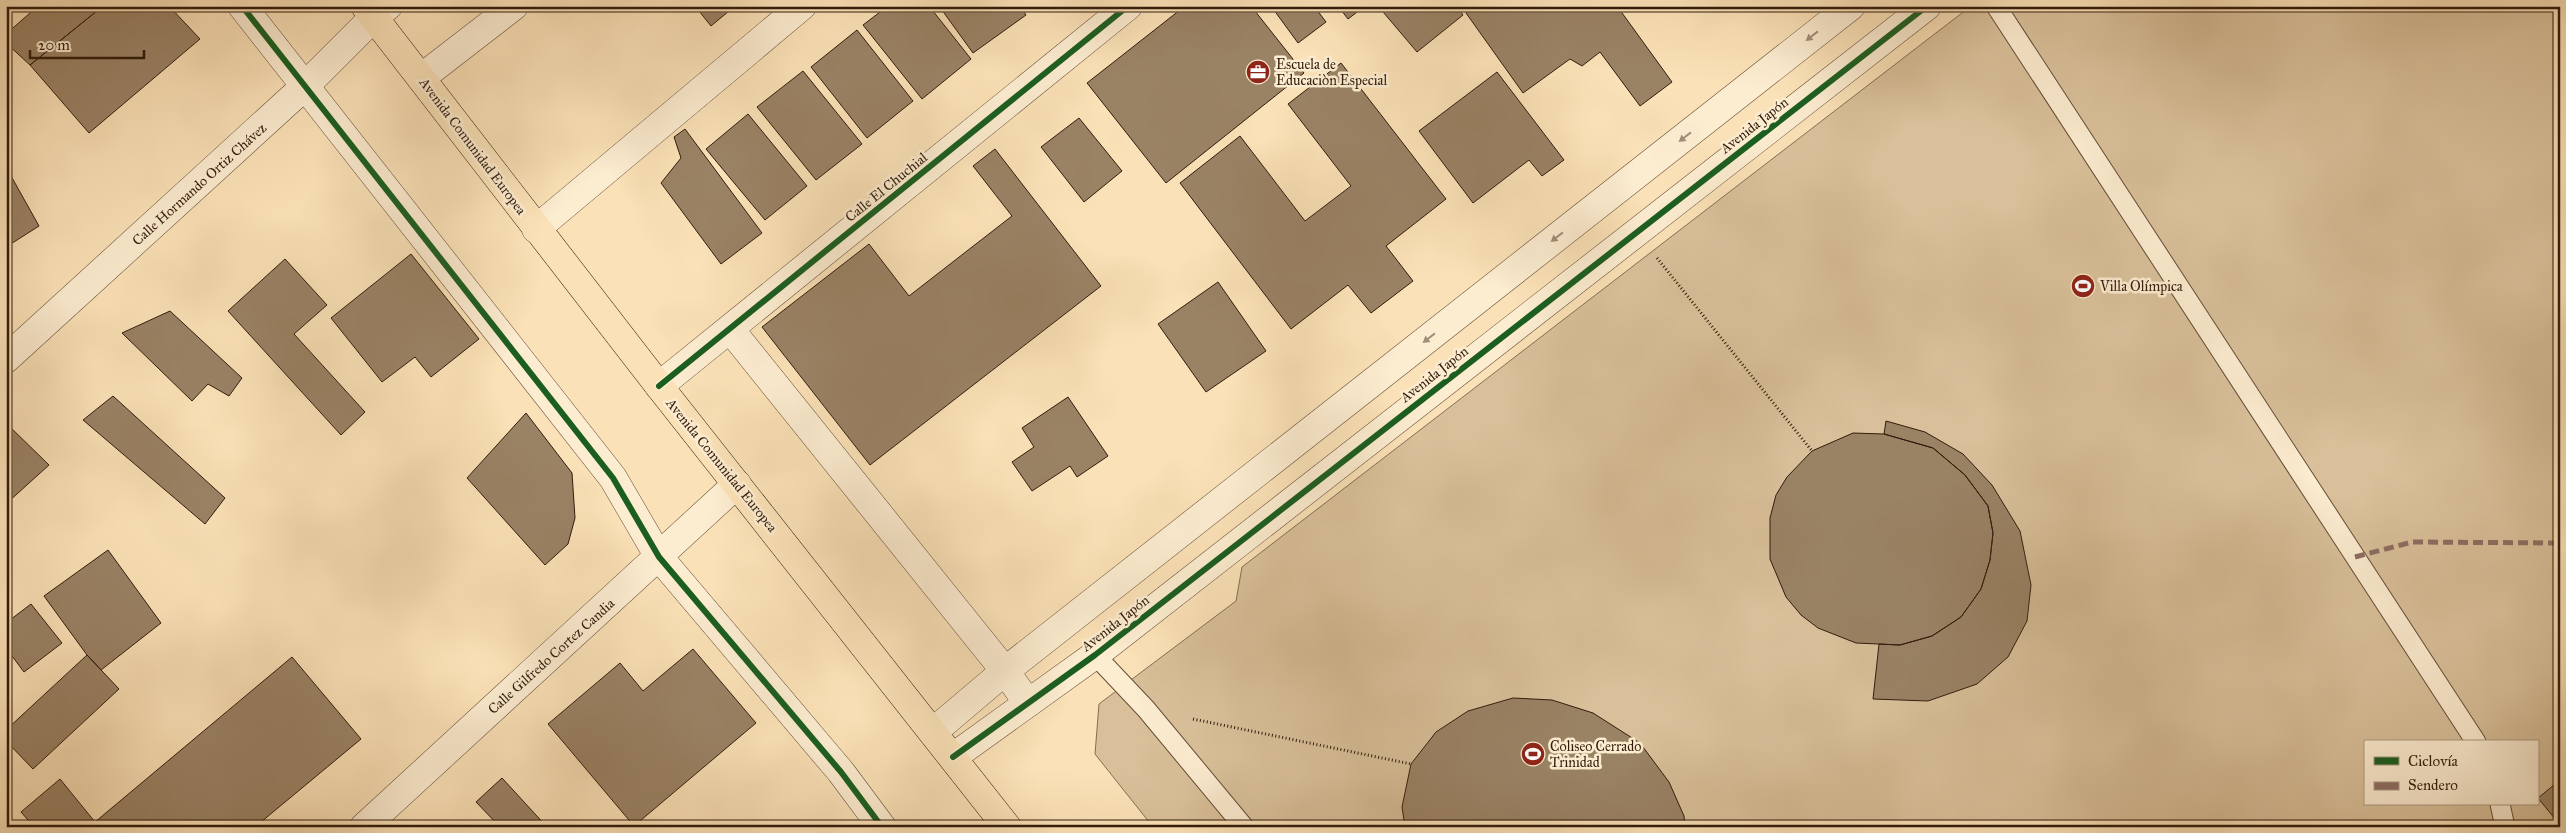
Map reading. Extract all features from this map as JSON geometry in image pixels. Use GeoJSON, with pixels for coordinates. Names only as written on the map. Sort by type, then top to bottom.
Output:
{"type":"FeatureCollection","features":[{"type":"Feature","properties":{"kind":"highway","name":"Avenida Comunidad Europea"},"geometry":{"type":"LineString","coordinates":[[376,10],[421,78],[536,229],[1007,827]]}},
{"type":"Feature","properties":{"kind":"street"},"geometry":{"type":"LineString","coordinates":[[242,6],[613,478],[659,557],[842,772],[882,827]]}},
{"type":"Feature","properties":{"kind":"street"},"geometry":{"type":"LineString","coordinates":[[421,78],[514,6]]}},
{"type":"Feature","properties":{"kind":"street"},"geometry":{"type":"LineString","coordinates":[[536,229],[802,6]]}},
{"type":"Feature","properties":{"kind":"street","name":"Calle El Chuchial"},"geometry":{"type":"LineString","coordinates":[[658,386],[1128,6]]}},
{"type":"Feature","properties":{"kind":"street"},"geometry":{"type":"LineString","coordinates":[[933,732],[1005,671],[1851,6]]}},
{"type":"Feature","properties":{"kind":"street","name":"Avenida Japón"},"geometry":{"type":"LineString","coordinates":[[953,757],[1095,655],[1927,6]]}},
{"type":"Feature","properties":{"kind":"street","name":"Calle Hormando Ortiz Chávez"},"geometry":{"type":"LineString","coordinates":[[6,359],[304,87],[376,10]]}},
{"type":"Feature","properties":{"kind":"street"},"geometry":{"type":"LineString","coordinates":[[730,329],[1005,671],[1028,703]]}},
{"type":"Feature","properties":{"kind":"street","name":"Calle Gilfredo Cortez Candia"},"geometry":{"type":"LineString","coordinates":[[364,827],[737,484]]}},
{"type":"Feature","properties":{"kind":"lane"},"geometry":{"type":"LineString","coordinates":[[1996,6],[2475,740]]}},
{"type":"Feature","properties":{"kind":"lane"},"geometry":{"type":"LineString","coordinates":[[1095,655],[1146,709],[1244,827]]}},
{"type":"Feature","properties":{"kind":"lane"},"geometry":{"type":"LineString","coordinates":[[2501,806],[2506,827]]}},
{"type":"Feature","properties":{"kind":"path"},"geometry":{"type":"LineString","coordinates":[[1637,231],[1812,451]]}},
{"type":"Feature","properties":{"kind":"path"},"geometry":{"type":"LineString","coordinates":[[1146,709],[1410,764]]}},
{"type":"Feature","properties":{"kind":"shaded area","name":"Villa Olímpica"},"geometry":{"type":"Polygon","coordinates":[[[1971,6],[2560,6],[2560,827],[1153,827],[1095,754],[1099,704],[1236,601],[1242,567],[1971,6]]]}},
{"type":"Feature","properties":{"kind":"building"},"geometry":{"type":"Polygon","coordinates":[[[38,6],[103,6],[30,65],[6,43],[6,34],[38,6]]]}},
{"type":"Feature","properties":{"kind":"building"},"geometry":{"type":"Polygon","coordinates":[[[103,6],[169,6],[200,39],[89,133],[30,65],[103,6]]]}},
{"type":"Feature","properties":{"kind":"building"},"geometry":{"type":"Polygon","coordinates":[[[695,6],[735,6],[711,26],[695,6]]]}},
{"type":"Feature","properties":{"kind":"building"},"geometry":{"type":"Polygon","coordinates":[[[888,6],[929,6],[971,59],[922,99],[863,25],[888,6]]]}},
{"type":"Feature","properties":{"kind":"building"},"geometry":{"type":"Polygon","coordinates":[[[939,6],[1020,6],[1026,15],[973,53],[939,6]]]}},
{"type":"Feature","properties":{"kind":"building"},"geometry":{"type":"Polygon","coordinates":[[[1185,6],[1251,6],[1304,73],[1166,183],[1087,83],[1185,6]]]}},
{"type":"Feature","properties":{"kind":"building"},"geometry":{"type":"Polygon","coordinates":[[[1271,6],[1314,6],[1326,22],[1298,43],[1271,6]]]}},
{"type":"Feature","properties":{"kind":"building"},"geometry":{"type":"Polygon","coordinates":[[[1338,6],[1365,6],[1348,19],[1338,6]]]}},
{"type":"Feature","properties":{"kind":"building"},"geometry":{"type":"Polygon","coordinates":[[[1378,6],[1456,6],[1463,15],[1417,52],[1378,6]]]}},
{"type":"Feature","properties":{"kind":"building"},"geometry":{"type":"Polygon","coordinates":[[[1476,6],[1617,6],[1672,82],[1640,106],[1600,52],[1582,66],[1570,59],[1523,93],[1466,13],[1476,6]]]}},
{"type":"Feature","properties":{"kind":"building"},"geometry":{"type":"Polygon","coordinates":[[[857,30],[913,101],[867,138],[811,67],[857,30]]]}},
{"type":"Feature","properties":{"kind":"building"},"geometry":{"type":"Polygon","coordinates":[[[1341,63],[1446,199],[1386,246],[1413,281],[1371,313],[1348,285],[1291,329],[1180,183],[1240,136],[1305,221],[1351,186],[1288,104],[1341,63]]]}},
{"type":"Feature","properties":{"kind":"building"},"geometry":{"type":"Polygon","coordinates":[[[803,71],[862,144],[816,180],[757,107],[803,71]]]}},
{"type":"Feature","properties":{"kind":"building"},"geometry":{"type":"Polygon","coordinates":[[[1497,72],[1564,160],[1542,176],[1529,160],[1473,203],[1419,131],[1497,72]]]}},
{"type":"Feature","properties":{"kind":"building"},"geometry":{"type":"Polygon","coordinates":[[[748,114],[807,186],[765,220],[706,149],[748,114]]]}},
{"type":"Feature","properties":{"kind":"building"},"geometry":{"type":"Polygon","coordinates":[[[1079,118],[1122,171],[1084,202],[1041,147],[1079,118]]]}},
{"type":"Feature","properties":{"kind":"building"},"geometry":{"type":"Polygon","coordinates":[[[685,129],[762,233],[721,264],[661,183],[681,158],[674,137],[685,129]]]}},
{"type":"Feature","properties":{"kind":"building"},"geometry":{"type":"Polygon","coordinates":[[[995,149],[1101,286],[870,465],[762,327],[869,244],[909,296],[1012,216],[973,166],[995,149]]]}},
{"type":"Feature","properties":{"kind":"building"},"geometry":{"type":"Polygon","coordinates":[[[6,167],[39,226],[6,247],[6,167]]]}},
{"type":"Feature","properties":{"kind":"building"},"geometry":{"type":"Polygon","coordinates":[[[411,254],[479,339],[431,377],[415,357],[382,382],[331,318],[411,254]]]}},
{"type":"Feature","properties":{"kind":"building"},"geometry":{"type":"Polygon","coordinates":[[[285,259],[327,305],[294,334],[365,412],[341,435],[228,311],[285,259]]]}},
{"type":"Feature","properties":{"kind":"building"},"geometry":{"type":"Polygon","coordinates":[[[1218,282],[1266,351],[1206,392],[1158,324],[1218,282]]]}},
{"type":"Feature","properties":{"kind":"building"},"geometry":{"type":"Polygon","coordinates":[[[170,311],[242,378],[229,396],[208,384],[192,401],[122,333],[170,311]]]}},
{"type":"Feature","properties":{"kind":"building"},"geometry":{"type":"Polygon","coordinates":[[[113,396],[225,498],[205,524],[83,420],[113,396]]]}},
{"type":"Feature","properties":{"kind":"building"},"geometry":{"type":"Polygon","coordinates":[[[1068,397],[1108,456],[1077,477],[1070,466],[1032,491],[1012,462],[1034,447],[1022,428],[1068,397]]]}},
{"type":"Feature","properties":{"kind":"building"},"geometry":{"type":"Polygon","coordinates":[[[526,413],[572,473],[575,518],[568,544],[545,565],[467,478],[526,413]]]}},
{"type":"Feature","properties":{"kind":"building"},"geometry":{"type":"Polygon","coordinates":[[[1886,421],[1925,432],[1963,454],[1992,485],[2020,531],[2031,585],[2027,621],[2008,657],[1977,684],[1928,701],[1873,699],[1879,644],[1900,645],[1932,636],[1961,617],[1981,589],[1990,560],[1993,533],[1988,506],[1965,475],[1933,448],[1884,434],[1886,421]]]}},
{"type":"Feature","properties":{"kind":"building"},"geometry":{"type":"Polygon","coordinates":[[[7,424],[49,465],[7,503],[6,502],[7,424]]]}},
{"type":"Feature","properties":{"kind":"building"},"geometry":{"type":"Polygon","coordinates":[[[1853,433],[1884,434],[1933,448],[1965,475],[1988,506],[1993,533],[1990,560],[1981,589],[1961,617],[1932,636],[1900,645],[1856,643],[1818,628],[1801,615],[1786,597],[1770,559],[1770,518],[1776,495],[1787,477],[1812,451],[1853,433]]]}},
{"type":"Feature","properties":{"kind":"building"},"geometry":{"type":"Polygon","coordinates":[[[108,550],[161,623],[101,670],[87,655],[44,596],[108,550]]]}},
{"type":"Feature","properties":{"kind":"building"},"geometry":{"type":"Polygon","coordinates":[[[31,604],[62,643],[24,672],[6,648],[6,623],[31,604]]]}},
{"type":"Feature","properties":{"kind":"building"},"geometry":{"type":"Polygon","coordinates":[[[693,649],[756,723],[634,826],[548,724],[620,663],[643,691],[693,649]]]}},
{"type":"Feature","properties":{"kind":"building"},"geometry":{"type":"Polygon","coordinates":[[[87,655],[119,689],[33,769],[6,741],[6,730],[87,655]]]}},
{"type":"Feature","properties":{"kind":"building"},"geometry":{"type":"Polygon","coordinates":[[[292,657],[361,739],[255,827],[34,827],[21,812],[60,779],[95,822],[292,657]]]}},
{"type":"Feature","properties":{"kind":"building","name":"Coliseo Cerrado Trinidad"},"geometry":{"type":"Polygon","coordinates":[[[1513,698],[1552,700],[1593,713],[1640,743],[1669,782],[1684,816],[1685,827],[1405,827],[1402,807],[1411,764],[1436,732],[1468,711],[1513,698]]]}},
{"type":"Feature","properties":{"kind":"building"},"geometry":{"type":"Polygon","coordinates":[[[502,778],[547,827],[500,827],[476,802],[502,778]]]}},
{"type":"Feature","properties":{"kind":"building"},"geometry":{"type":"Polygon","coordinates":[[[2560,780],[2560,825],[2538,798],[2560,780]]]}},
{"type":"Feature","properties":{"kind":"marked path"},"geometry":{"type":"LineString","coordinates":[[2355,557],[2412,542],[2560,543]]}},
{"type":"Feature","properties":{"kind":"cycle path"},"geometry":{"type":"LineString","coordinates":[[242,6],[613,478],[659,557],[841,772],[882,827]]}},
{"type":"Feature","properties":{"kind":"cycle path"},"geometry":{"type":"LineString","coordinates":[[659,386],[1128,6]]}},
{"type":"Feature","properties":{"kind":"cycle path"},"geometry":{"type":"LineString","coordinates":[[953,757],[1095,655],[1927,6]]}},
{"type":"Feature","properties":{"kind":"place","name":"Escuela de Educaciòn Especial"},"geometry":{"type":"Point","coordinates":[1258,72]}},
{"type":"Feature","properties":{"kind":"place","name":"Villa Olímpica"},"geometry":{"type":"Point","coordinates":[2083,286]}},
{"type":"Feature","properties":{"kind":"place","name":"Coliseo Cerrado Trinidad"},"geometry":{"type":"Point","coordinates":[1533,754]}}]}
